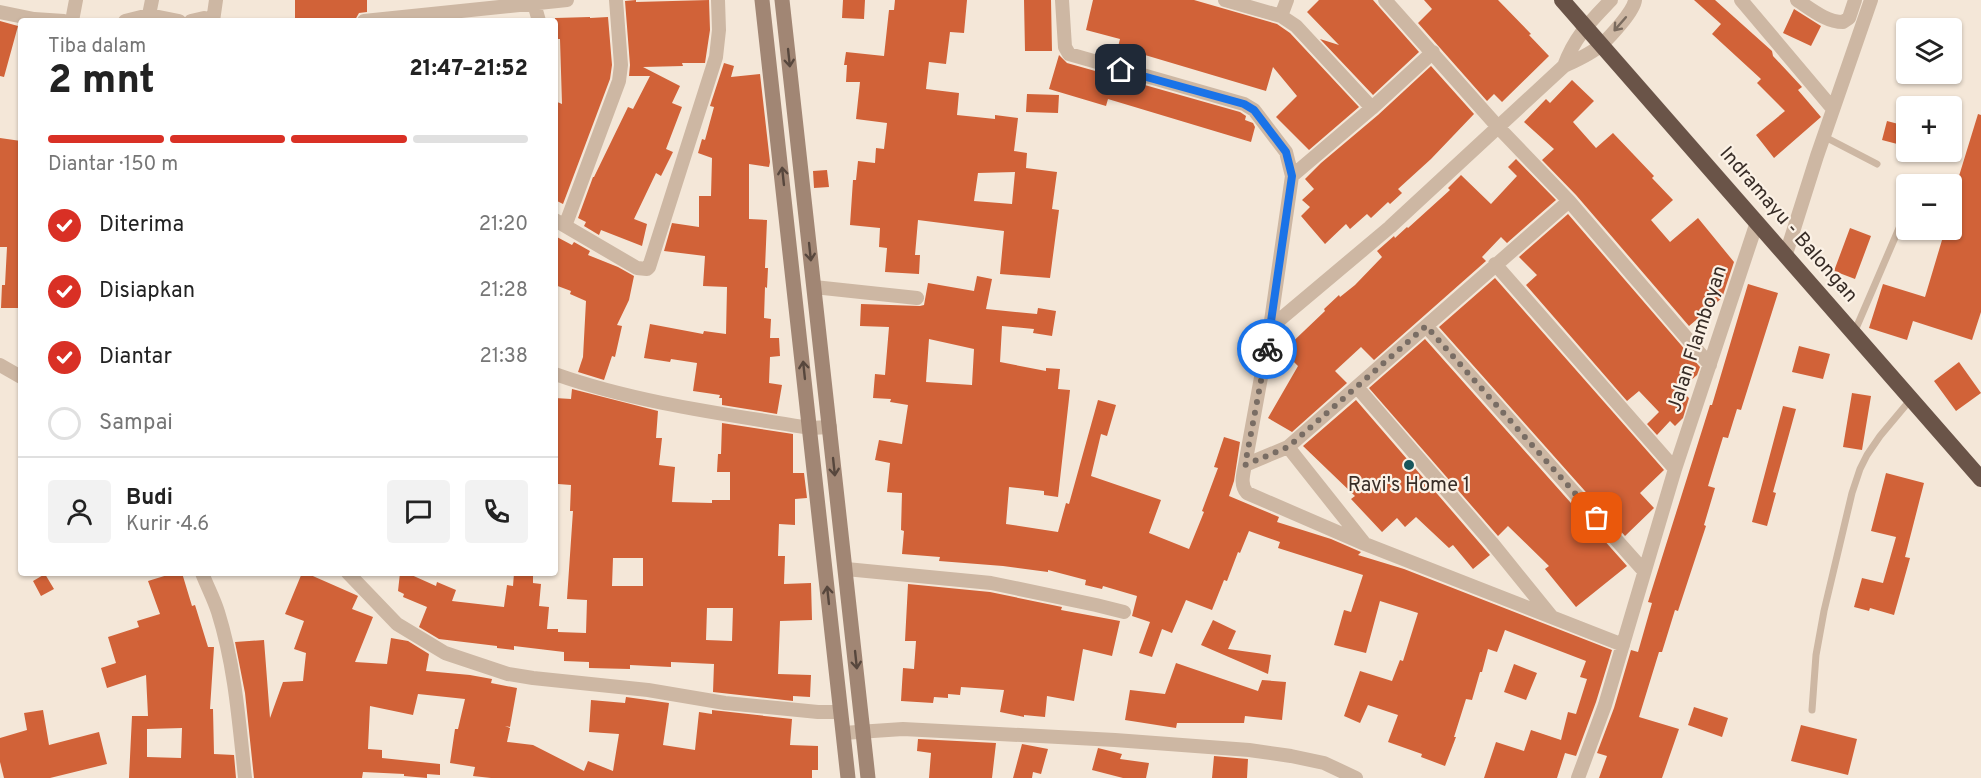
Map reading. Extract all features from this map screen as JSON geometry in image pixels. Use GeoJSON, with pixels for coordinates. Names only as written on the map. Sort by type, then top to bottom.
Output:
{"type":"FeatureCollection","features":[{"type":"Feature","properties":{"kind":"highway","name":"Indramayu - Balongan"},"geometry":{"type":"LineString","coordinates":[[1562,0],[1981,479]]}},
{"type":"Feature","properties":{"kind":"main road"},"geometry":{"type":"LineString","coordinates":[[762,0],[848,778]]}},
{"type":"Feature","properties":{"kind":"main road"},"geometry":{"type":"LineString","coordinates":[[782,0],[846,569],[871,732],[868,778]]}},
{"type":"Feature","properties":{"kind":"street"},"geometry":{"type":"LineString","coordinates":[[73,18],[76,0]]}},
{"type":"Feature","properties":{"kind":"street"},"geometry":{"type":"LineString","coordinates":[[149,15],[152,0]]}},
{"type":"Feature","properties":{"kind":"street"},"geometry":{"type":"LineString","coordinates":[[213,18],[216,0]]}},
{"type":"Feature","properties":{"kind":"street"},"geometry":{"type":"LineString","coordinates":[[430,18],[455,17],[533,2],[567,0]]}},
{"type":"Feature","properties":{"kind":"street"},"geometry":{"type":"LineString","coordinates":[[616,0],[621,65],[619,81],[592,158],[560,223],[637,268],[647,269],[716,57],[719,30],[718,0]]}},
{"type":"Feature","properties":{"kind":"street"},"geometry":{"type":"LineString","coordinates":[[1062,0],[1065,47],[1069,54],[1244,104],[1254,110],[1286,152],[1292,176],[1270,328],[1243,476],[1244,489],[1247,493],[1365,544],[1623,645]]}},
{"type":"Feature","properties":{"kind":"street"},"geometry":{"type":"LineString","coordinates":[[1225,0],[1281,16],[1296,26],[1372,108]]}},
{"type":"Feature","properties":{"kind":"street"},"geometry":{"type":"LineString","coordinates":[[1281,16],[1287,0]]}},
{"type":"Feature","properties":{"kind":"street"},"geometry":{"type":"LineString","coordinates":[[1385,0],[1498,127],[1569,201],[1710,365]]}},
{"type":"Feature","properties":{"kind":"street"},"geometry":{"type":"LineString","coordinates":[[1564,66],[1570,48],[1584,26],[1611,0]]}},
{"type":"Feature","properties":{"kind":"street"},"geometry":{"type":"LineString","coordinates":[[1270,328],[1390,227],[1564,66],[1601,46],[1633,9],[1635,0]]}},
{"type":"Feature","properties":{"kind":"street"},"geometry":{"type":"LineString","coordinates":[[1741,0],[1833,109]]}},
{"type":"Feature","properties":{"kind":"street"},"geometry":{"type":"LineString","coordinates":[[1797,0],[1832,22],[1843,22],[1849,18],[1855,0]]}},
{"type":"Feature","properties":{"kind":"street"},"geometry":{"type":"LineString","coordinates":[[1786,254],[1871,0]]}},
{"type":"Feature","properties":{"kind":"street"},"geometry":{"type":"LineString","coordinates":[[533,2],[538,18]]}},
{"type":"Feature","properties":{"kind":"street"},"geometry":{"type":"LineString","coordinates":[[0,12],[29,18]]}},
{"type":"Feature","properties":{"kind":"street"},"geometry":{"type":"LineString","coordinates":[[137,18],[149,15],[164,18]]}},
{"type":"Feature","properties":{"kind":"street"},"geometry":{"type":"LineString","coordinates":[[1292,176],[1433,52]]}},
{"type":"Feature","properties":{"kind":"street"},"geometry":{"type":"LineString","coordinates":[[1245,465],[1288,447],[1569,201]]}},
{"type":"Feature","properties":{"kind":"street","name":"Jalan Flamboyan"},"geometry":{"type":"LineString","coordinates":[[1578,778],[1605,705],[1676,469],[1757,222]]}},
{"type":"Feature","properties":{"kind":"street"},"geometry":{"type":"LineString","coordinates":[[1495,264],[1676,469]]}},
{"type":"Feature","properties":{"kind":"street"},"geometry":{"type":"LineString","coordinates":[[814,287],[917,298]]}},
{"type":"Feature","properties":{"kind":"street"},"geometry":{"type":"LineString","coordinates":[[1426,326],[1644,571]]}},
{"type":"Feature","properties":{"kind":"street"},"geometry":{"type":"LineString","coordinates":[[0,365],[18,375]]}},
{"type":"Feature","properties":{"kind":"street"},"geometry":{"type":"LineString","coordinates":[[558,375],[583,384],[666,405],[810,428],[830,427]]}},
{"type":"Feature","properties":{"kind":"street"},"geometry":{"type":"LineString","coordinates":[[1357,387],[1484,534],[1552,617]]}},
{"type":"Feature","properties":{"kind":"street"},"geometry":{"type":"LineString","coordinates":[[1288,447],[1365,544]]}},
{"type":"Feature","properties":{"kind":"street"},"geometry":{"type":"LineString","coordinates":[[846,569],[991,584],[1124,612]]}},
{"type":"Feature","properties":{"kind":"street"},"geometry":{"type":"LineString","coordinates":[[203,576],[217,610],[226,643],[237,706],[245,778]]}},
{"type":"Feature","properties":{"kind":"street"},"geometry":{"type":"LineString","coordinates":[[351,576],[397,624],[445,653],[508,674],[648,690],[725,703],[841,712]]}},
{"type":"Feature","properties":{"kind":"street"},"geometry":{"type":"LineString","coordinates":[[843,733],[903,729],[1115,740],[1249,750],[1324,763],[1356,778]]}},
{"type":"Feature","properties":{"kind":"lane"},"geometry":{"type":"LineString","coordinates":[[1824,137],[1877,164]]}},
{"type":"Feature","properties":{"kind":"lane"},"geometry":{"type":"LineString","coordinates":[[1854,333],[1896,235]]}},
{"type":"Feature","properties":{"kind":"lane"},"geometry":{"type":"LineString","coordinates":[[1812,710],[1816,655],[1824,611],[1852,493],[1867,455],[1911,398]]}},
{"type":"Feature","properties":{"kind":"building"},"geometry":{"type":"Polygon","coordinates":[[[295,0],[367,0],[367,12],[359,13],[356,18],[295,18],[295,0]]]}},
{"type":"Feature","properties":{"kind":"building"},"geometry":{"type":"Polygon","coordinates":[[[636,0],[636,2],[709,0],[710,30],[705,63],[643,67],[680,86],[672,103],[682,107],[666,149],[673,152],[661,176],[656,173],[634,219],[647,224],[642,246],[601,230],[599,235],[584,226],[586,222],[578,218],[593,177],[628,107],[633,109],[650,76],[629,76],[625,1],[636,0]]]}},
{"type":"Feature","properties":{"kind":"building"},"geometry":{"type":"Polygon","coordinates":[[[843,0],[865,0],[864,19],[842,18],[843,0]]]}},
{"type":"Feature","properties":{"kind":"building"},"geometry":{"type":"Polygon","coordinates":[[[895,0],[967,0],[964,33],[950,32],[946,64],[929,62],[926,89],[959,93],[957,115],[995,119],[995,115],[1018,118],[1014,151],[1027,153],[1026,168],[1057,172],[1052,209],[1059,210],[1050,278],[1000,274],[1004,231],[918,220],[915,255],[920,255],[919,274],[885,272],[887,248],[879,247],[880,228],[850,225],[853,180],[856,180],[858,161],[875,163],[876,148],[884,149],[887,123],[856,119],[860,82],[846,82],[847,65],[844,65],[846,52],[884,56],[889,10],[894,10],[895,0]],[[1015,172],[978,173],[974,201],[1012,204],[1015,172]]]}},
{"type":"Feature","properties":{"kind":"building"},"geometry":{"type":"Polygon","coordinates":[[[1024,0],[1051,0],[1052,51],[1025,51],[1024,0]]]}},
{"type":"Feature","properties":{"kind":"building"},"geometry":{"type":"Polygon","coordinates":[[[1093,0],[1194,0],[1277,24],[1290,33],[1359,107],[1309,150],[1276,117],[1297,96],[1273,67],[1266,91],[1118,47],[1120,39],[1086,30],[1093,0]]]}},
{"type":"Feature","properties":{"kind":"building"},"geometry":{"type":"Polygon","coordinates":[[[1319,0],[1373,0],[1419,52],[1373,95],[1320,39],[1339,45],[1307,12],[1319,0]]]}},
{"type":"Feature","properties":{"kind":"building"},"geometry":{"type":"Polygon","coordinates":[[[1424,0],[1498,0],[1549,56],[1502,102],[1494,94],[1487,101],[1418,23],[1432,9],[1424,0]]]}},
{"type":"Feature","properties":{"kind":"building"},"geometry":{"type":"Polygon","coordinates":[[[1694,0],[1715,0],[1772,51],[1773,56],[1802,87],[1798,90],[1821,117],[1774,158],[1756,135],[1785,111],[1757,83],[1761,79],[1712,34],[1721,24],[1694,0]]]}},
{"type":"Feature","properties":{"kind":"building"},"geometry":{"type":"Polygon","coordinates":[[[1794,9],[1821,26],[1811,46],[1783,33],[1794,9]]]}},
{"type":"Feature","properties":{"kind":"building"},"geometry":{"type":"Polygon","coordinates":[[[608,17],[612,65],[610,79],[563,204],[558,202],[558,102],[562,104],[560,39],[558,39],[558,18],[555,18],[608,17]]]}},
{"type":"Feature","properties":{"kind":"building"},"geometry":{"type":"Polygon","coordinates":[[[0,21],[18,26],[4,77],[0,76],[0,21]]]}},
{"type":"Feature","properties":{"kind":"building"},"geometry":{"type":"Polygon","coordinates":[[[1059,55],[1067,63],[1240,112],[1246,116],[1245,120],[1253,123],[1255,127],[1251,142],[1108,99],[1106,106],[1049,89],[1059,55]]]}},
{"type":"Feature","properties":{"kind":"building"},"geometry":{"type":"Polygon","coordinates":[[[724,63],[734,66],[731,77],[760,74],[770,162],[769,167],[749,164],[749,219],[767,220],[765,268],[768,268],[764,318],[771,319],[770,338],[779,338],[780,356],[770,357],[769,383],[782,385],[777,414],[722,405],[720,395],[693,391],[697,363],[644,358],[650,324],[703,334],[704,331],[726,334],[727,287],[703,286],[705,256],[664,251],[672,223],[699,227],[699,196],[711,196],[712,158],[698,153],[702,139],[705,140],[714,107],[710,106],[724,63]]]}},
{"type":"Feature","properties":{"kind":"building"},"geometry":{"type":"Polygon","coordinates":[[[1431,66],[1474,114],[1431,159],[1398,189],[1402,193],[1390,204],[1388,202],[1371,218],[1367,214],[1350,229],[1346,224],[1325,244],[1301,216],[1310,207],[1302,200],[1314,189],[1305,179],[1431,66]]]}},
{"type":"Feature","properties":{"kind":"building"},"geometry":{"type":"Polygon","coordinates":[[[1572,80],[1594,101],[1573,122],[1596,148],[1613,133],[1654,176],[1652,178],[1673,200],[1651,220],[1670,242],[1698,218],[1734,262],[1722,298],[1689,326],[1576,195],[1542,160],[1554,149],[1524,122],[1546,99],[1550,103],[1572,80]]]}},
{"type":"Feature","properties":{"kind":"building"},"geometry":{"type":"Polygon","coordinates":[[[1027,94],[1059,95],[1058,113],[1026,112],[1027,94]]]}},
{"type":"Feature","properties":{"kind":"building"},"geometry":{"type":"Polygon","coordinates":[[[1978,114],[1981,115],[1981,312],[1972,340],[1913,321],[1907,340],[1869,328],[1883,284],[1925,297],[1942,240],[1962,240],[1962,174],[1960,174],[1978,114]]]}},
{"type":"Feature","properties":{"kind":"building"},"geometry":{"type":"Polygon","coordinates":[[[1887,121],[1896,123],[1896,144],[1882,140],[1887,121]]]}},
{"type":"Feature","properties":{"kind":"building"},"geometry":{"type":"Polygon","coordinates":[[[0,138],[18,141],[18,308],[1,308],[7,247],[0,247],[0,138]]]}},
{"type":"Feature","properties":{"kind":"building"},"geometry":{"type":"Polygon","coordinates":[[[1516,159],[1556,200],[1507,243],[1501,237],[1482,257],[1486,261],[1374,360],[1361,347],[1335,371],[1347,383],[1292,432],[1268,418],[1298,366],[1283,351],[1325,311],[1324,309],[1339,295],[1340,297],[1355,285],[1382,257],[1377,251],[1394,236],[1395,238],[1408,228],[1450,190],[1448,188],[1461,175],[1491,204],[1517,176],[1508,167],[1516,159]]]}},
{"type":"Feature","properties":{"kind":"building"},"geometry":{"type":"Polygon","coordinates":[[[827,170],[829,187],[814,188],[813,171],[827,170]]]}},
{"type":"Feature","properties":{"kind":"building"},"geometry":{"type":"Polygon","coordinates":[[[1568,214],[1700,367],[1697,375],[1680,390],[1689,398],[1683,418],[1675,426],[1670,421],[1657,435],[1647,424],[1659,412],[1639,391],[1627,401],[1526,285],[1537,275],[1519,257],[1568,214]]]}},
{"type":"Feature","properties":{"kind":"building"},"geometry":{"type":"Polygon","coordinates":[[[1850,228],[1871,236],[1855,279],[1834,271],[1850,228]]]}},
{"type":"Feature","properties":{"kind":"building"},"geometry":{"type":"Polygon","coordinates":[[[558,238],[572,245],[574,242],[590,251],[588,255],[634,276],[629,300],[617,325],[622,326],[615,357],[612,356],[604,380],[578,372],[583,357],[586,301],[570,294],[571,291],[558,286],[558,238]]]}},
{"type":"Feature","properties":{"kind":"building"},"geometry":{"type":"Polygon","coordinates":[[[977,276],[992,279],[986,309],[1037,314],[1038,308],[1056,311],[1052,336],[1033,333],[1034,329],[1002,326],[1000,362],[1046,371],[1046,368],[1060,369],[1058,389],[1070,390],[1058,497],[1044,495],[1044,491],[1009,487],[1006,524],[1058,532],[1066,503],[1069,504],[1098,400],[1116,405],[1107,436],[1101,434],[1091,476],[1161,500],[1149,533],[1189,549],[1218,468],[1214,467],[1224,437],[1240,442],[1234,481],[1229,496],[1279,517],[1277,522],[1331,539],[1361,552],[1358,555],[1404,569],[1612,650],[1576,756],[1565,753],[1557,778],[1484,778],[1496,742],[1524,751],[1531,730],[1561,740],[1568,712],[1576,714],[1587,679],[1580,677],[1586,661],[1505,630],[1497,652],[1488,649],[1472,700],[1466,699],[1454,737],[1456,737],[1445,766],[1421,757],[1422,754],[1388,742],[1398,715],[1368,705],[1360,723],[1344,716],[1360,671],[1392,681],[1400,660],[1403,661],[1418,613],[1380,601],[1366,653],[1334,645],[1344,610],[1351,612],[1363,575],[1278,548],[1280,542],[1249,531],[1227,581],[1224,580],[1212,610],[1186,600],[1172,633],[1162,629],[1152,657],[1139,653],[1150,622],[1132,616],[1137,596],[1103,586],[1102,589],[1085,585],[1086,580],[1048,570],[1048,572],[939,561],[940,557],[902,554],[904,531],[901,530],[902,493],[887,492],[890,463],[875,460],[879,440],[902,444],[908,405],[890,402],[891,399],[873,398],[875,374],[885,375],[889,327],[860,326],[861,304],[924,305],[928,283],[974,291],[977,276]],[[929,339],[926,382],[972,385],[974,349],[929,339]]]}},
{"type":"Feature","properties":{"kind":"building"},"geometry":{"type":"Polygon","coordinates":[[[1495,278],[1664,470],[1640,493],[1654,508],[1625,536],[1439,327],[1495,278]]]}},
{"type":"Feature","properties":{"kind":"building"},"geometry":{"type":"Polygon","coordinates":[[[1748,284],[1778,293],[1741,410],[1737,409],[1728,438],[1723,437],[1708,486],[1715,488],[1704,525],[1706,526],[1678,611],[1675,610],[1662,652],[1659,652],[1639,717],[1679,729],[1662,778],[1599,778],[1607,756],[1597,753],[1614,708],[1631,650],[1638,652],[1652,603],[1648,602],[1710,405],[1712,405],[1748,284]]]}},
{"type":"Feature","properties":{"kind":"building"},"geometry":{"type":"Polygon","coordinates":[[[1425,339],[1627,566],[1576,607],[1545,569],[1549,566],[1508,526],[1498,536],[1369,388],[1425,339]]]}},
{"type":"Feature","properties":{"kind":"building"},"geometry":{"type":"Polygon","coordinates":[[[1799,346],[1830,354],[1823,379],[1792,372],[1799,346]]]}},
{"type":"Feature","properties":{"kind":"building"},"geometry":{"type":"Polygon","coordinates":[[[1959,362],[1981,393],[1956,411],[1934,381],[1959,362]]]}},
{"type":"Feature","properties":{"kind":"building"},"geometry":{"type":"Polygon","coordinates":[[[572,389],[658,411],[656,438],[662,438],[659,465],[675,467],[672,502],[712,503],[712,500],[730,500],[730,472],[717,472],[718,454],[721,454],[722,423],[793,434],[793,473],[804,473],[807,498],[795,499],[795,525],[779,524],[778,556],[785,556],[784,584],[811,583],[812,620],[780,621],[778,674],[811,675],[810,697],[793,696],[793,701],[713,692],[714,664],[671,662],[671,667],[630,665],[630,669],[589,668],[589,662],[564,661],[564,652],[514,646],[514,650],[439,639],[419,627],[427,607],[403,597],[404,594],[398,591],[400,576],[414,576],[436,586],[437,582],[456,590],[452,601],[504,607],[507,585],[513,586],[514,576],[533,576],[533,583],[541,584],[539,606],[549,607],[547,629],[558,629],[558,632],[586,633],[587,600],[567,599],[573,511],[570,511],[571,485],[558,484],[558,398],[571,399],[572,389]],[[613,558],[612,586],[643,586],[643,558],[613,558]],[[707,608],[706,640],[732,641],[733,608],[707,608]]]}},
{"type":"Feature","properties":{"kind":"building"},"geometry":{"type":"Polygon","coordinates":[[[1852,393],[1871,396],[1862,450],[1843,447],[1852,393]]]}},
{"type":"Feature","properties":{"kind":"building"},"geometry":{"type":"Polygon","coordinates":[[[1356,400],[1490,555],[1473,569],[1453,545],[1449,548],[1416,517],[1405,527],[1397,518],[1382,532],[1351,499],[1355,496],[1303,446],[1356,400]]]}},
{"type":"Feature","properties":{"kind":"building"},"geometry":{"type":"Polygon","coordinates":[[[1783,406],[1796,409],[1773,492],[1776,493],[1767,526],[1752,522],[1783,406]]]}},
{"type":"Feature","properties":{"kind":"building"},"geometry":{"type":"Polygon","coordinates":[[[1886,473],[1924,483],[1905,557],[1910,558],[1894,615],[1870,608],[1869,611],[1854,607],[1862,578],[1883,583],[1896,537],[1871,531],[1886,473]]]}},
{"type":"Feature","properties":{"kind":"building"},"geometry":{"type":"Polygon","coordinates":[[[46,576],[54,589],[41,596],[33,581],[46,576]]]}},
{"type":"Feature","properties":{"kind":"building"},"geometry":{"type":"Polygon","coordinates":[[[164,576],[183,576],[208,647],[214,647],[210,709],[213,709],[214,754],[234,755],[236,778],[129,778],[132,716],[148,716],[146,675],[107,688],[101,668],[116,663],[108,637],[139,627],[137,621],[160,614],[148,581],[164,576]],[[182,728],[147,729],[147,757],[181,758],[182,728]]]}},
{"type":"Feature","properties":{"kind":"building"},"geometry":{"type":"Polygon","coordinates":[[[301,576],[313,576],[358,596],[352,609],[373,617],[355,662],[387,664],[391,638],[408,641],[429,654],[426,671],[492,679],[491,683],[517,688],[510,727],[505,726],[510,728],[507,742],[533,745],[584,771],[588,761],[613,771],[619,734],[589,732],[591,700],[625,703],[626,697],[669,703],[663,745],[695,750],[699,712],[712,714],[712,710],[792,719],[790,745],[818,746],[818,770],[812,770],[812,778],[491,778],[473,776],[475,767],[450,763],[455,729],[458,729],[465,699],[418,694],[413,715],[370,706],[368,749],[382,750],[382,758],[440,764],[440,775],[427,774],[427,778],[404,776],[404,774],[363,772],[362,778],[254,778],[245,693],[235,642],[264,640],[270,718],[283,682],[303,681],[306,653],[294,649],[304,621],[285,614],[301,576]]]}},
{"type":"Feature","properties":{"kind":"building"},"geometry":{"type":"Polygon","coordinates":[[[908,584],[990,592],[1062,607],[1061,610],[1120,621],[1112,656],[1083,649],[1074,701],[1047,696],[1045,717],[1024,715],[1024,717],[1000,712],[1004,690],[961,687],[960,695],[948,694],[948,698],[934,697],[933,703],[901,701],[903,668],[914,669],[916,641],[905,641],[908,584]]]}},
{"type":"Feature","properties":{"kind":"building"},"geometry":{"type":"Polygon","coordinates":[[[1213,620],[1236,631],[1228,649],[1271,655],[1268,674],[1201,645],[1213,620]]]}},
{"type":"Feature","properties":{"kind":"building"},"geometry":{"type":"Polygon","coordinates":[[[1176,663],[1258,691],[1262,680],[1286,682],[1282,720],[1245,716],[1244,723],[1177,723],[1176,728],[1125,720],[1130,690],[1165,694],[1176,663]]]}},
{"type":"Feature","properties":{"kind":"building"},"geometry":{"type":"Polygon","coordinates":[[[1514,664],[1537,673],[1526,700],[1504,692],[1514,664]]]}},
{"type":"Feature","properties":{"kind":"building"},"geometry":{"type":"Polygon","coordinates":[[[1694,707],[1728,718],[1722,737],[1688,725],[1694,707]]]}},
{"type":"Feature","properties":{"kind":"building"},"geometry":{"type":"Polygon","coordinates":[[[43,710],[49,745],[99,732],[107,764],[50,778],[4,778],[0,762],[0,738],[27,730],[24,713],[43,710]]]}},
{"type":"Feature","properties":{"kind":"building"},"geometry":{"type":"Polygon","coordinates":[[[1801,725],[1857,739],[1848,775],[1791,761],[1801,725]]]}},
{"type":"Feature","properties":{"kind":"building"},"geometry":{"type":"Polygon","coordinates":[[[918,739],[996,743],[992,778],[929,778],[931,753],[917,751],[918,739]]]}},
{"type":"Feature","properties":{"kind":"building"},"geometry":{"type":"Polygon","coordinates":[[[1022,744],[1048,749],[1041,774],[1033,772],[1032,778],[1013,778],[1022,744]]]}},
{"type":"Feature","properties":{"kind":"building"},"geometry":{"type":"Polygon","coordinates":[[[1098,748],[1122,754],[1120,759],[1149,763],[1146,778],[1123,778],[1092,770],[1098,748]]]}},
{"type":"Feature","properties":{"kind":"building"},"geometry":{"type":"Polygon","coordinates":[[[1214,756],[1248,759],[1247,778],[1212,778],[1214,756]]]}},
{"type":"Feature","properties":{"kind":"way so far"},"geometry":{"type":"LineString","coordinates":[[1267,349],[1245,465],[1288,447],[1426,326],[1597,518]]}},
{"type":"Feature","properties":{"kind":"place","name":"Ravi's Home 1"},"geometry":{"type":"Point","coordinates":[1409,465]}},
{"type":"Feature","properties":{"kind":"route"},"geometry":{"type":"LineString","coordinates":[[1121,70],[1244,104],[1254,110],[1286,152],[1292,176],[1267,349]]}}]}
